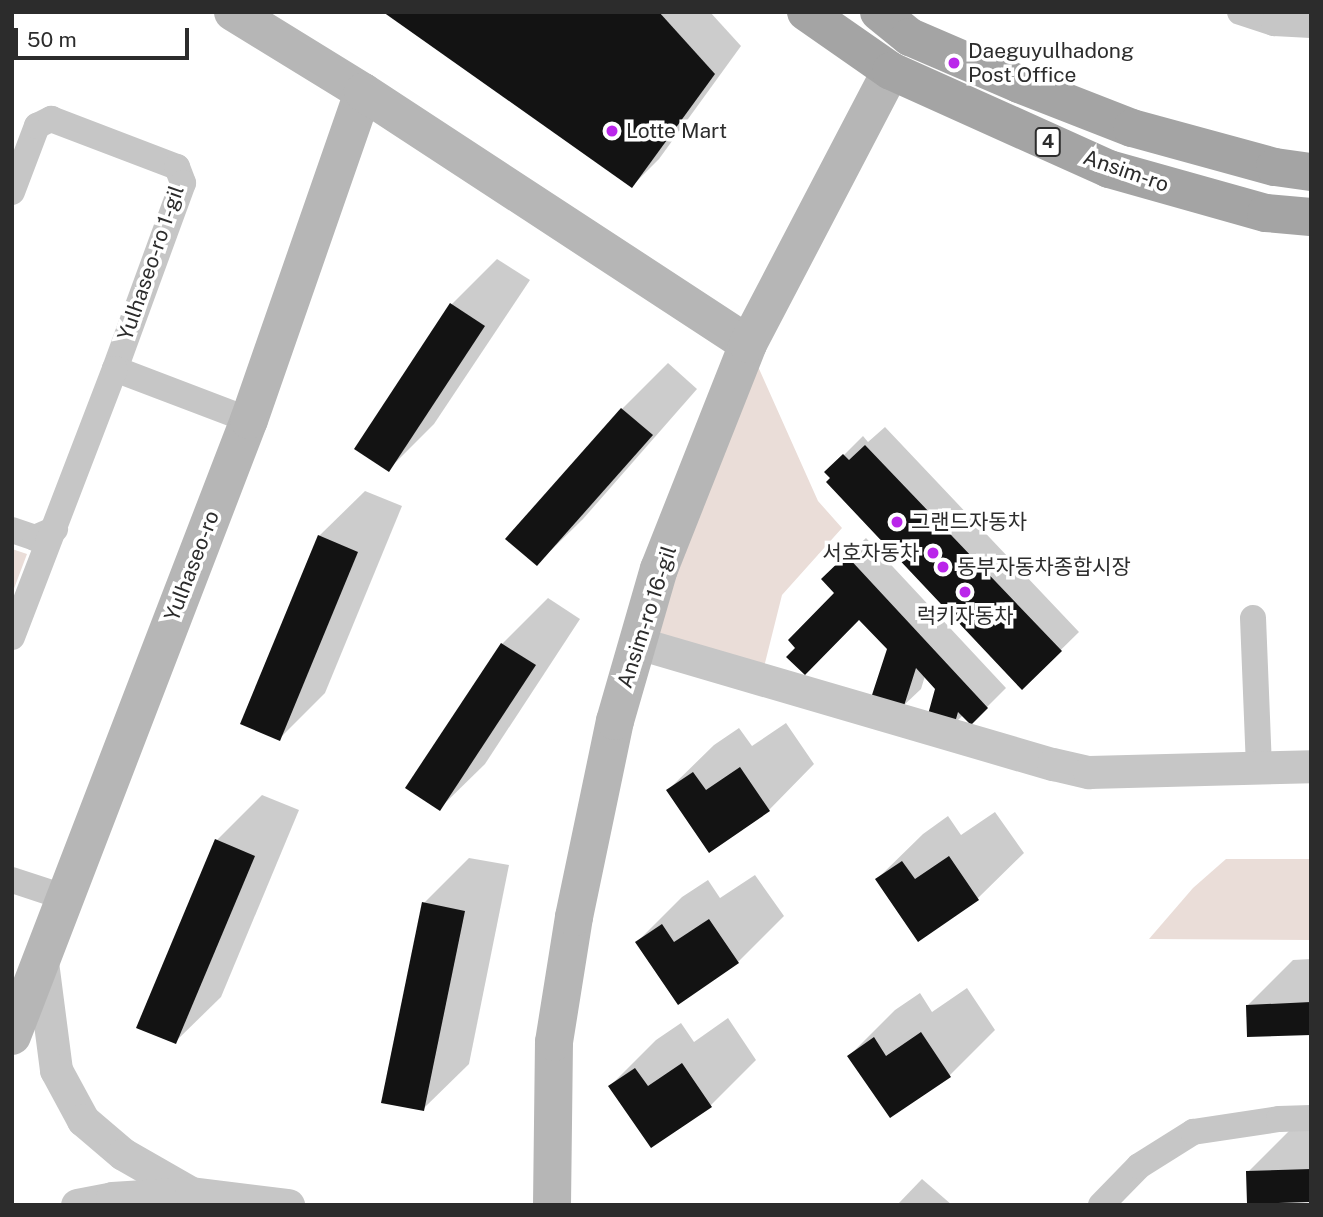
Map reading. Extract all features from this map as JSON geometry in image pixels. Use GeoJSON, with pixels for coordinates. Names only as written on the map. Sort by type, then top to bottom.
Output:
{"type":"FeatureCollection","features":[{"type":"Feature","properties":{"kind":"main road"},"geometry":{"type":"LineString","coordinates":[[233,12],[748,344]]}},
{"type":"Feature","properties":{"kind":"main road","name":"Ansim-ro"},"geometry":{"type":"LineString","coordinates":[[806,12],[891,71],[1109,169],[1266,213],[1311,216]]}},
{"type":"Feature","properties":{"kind":"main road","name":"Ansim-ro"},"geometry":{"type":"LineString","coordinates":[[879,12],[910,37],[1019,85],[1132,128],[1275,167],[1311,172]]}},
{"type":"Feature","properties":{"kind":"main road","name":"Ansim-ro 16-gil"},"geometry":{"type":"LineString","coordinates":[[552,1205],[556,1029],[574,917],[615,721],[659,569],[748,344],[891,71]]}},
{"type":"Feature","properties":{"kind":"main road","name":"Yulhaseo-ro"},"geometry":{"type":"LineString","coordinates":[[12,1035],[249,420],[362,93]]}},
{"type":"Feature","properties":{"kind":"street"},"geometry":{"type":"LineString","coordinates":[[1240,12],[1311,25]]}},
{"type":"Feature","properties":{"kind":"street","name":"Yulhaseo-ro 1-gil"},"geometry":{"type":"LineString","coordinates":[[12,192],[37,126],[51,119],[177,167],[183,183],[55,529],[12,637]]}},
{"type":"Feature","properties":{"kind":"street","name":"Yulhaseo-ro 1-gil"},"geometry":{"type":"LineString","coordinates":[[115,369],[249,420]]}},
{"type":"Feature","properties":{"kind":"street"},"geometry":{"type":"LineString","coordinates":[[12,530],[35,538],[55,529]]}},
{"type":"Feature","properties":{"kind":"street"},"geometry":{"type":"LineString","coordinates":[[1253,618],[1259,767]]}},
{"type":"Feature","properties":{"kind":"street"},"geometry":{"type":"LineString","coordinates":[[638,643],[1089,772],[1311,766]]}},
{"type":"Feature","properties":{"kind":"street"},"geometry":{"type":"LineString","coordinates":[[12,880],[67,898]]}},
{"type":"Feature","properties":{"kind":"street"},"geometry":{"type":"LineString","coordinates":[[42,962],[56,1070],[83,1120],[123,1154],[191,1193]]}},
{"type":"Feature","properties":{"kind":"street"},"geometry":{"type":"LineString","coordinates":[[1101,1205],[1139,1166],[1193,1132],[1279,1119],[1311,1118]]}},
{"type":"Feature","properties":{"kind":"street"},"geometry":{"type":"LineString","coordinates":[[77,1205],[112,1198],[191,1193],[288,1205]]}},
{"type":"Feature","properties":{"kind":"shaded area"},"geometry":{"type":"Polygon","coordinates":[[[748,344],[818,501],[842,528],[782,595],[761,679],[638,643],[748,344]]]}},
{"type":"Feature","properties":{"kind":"shaded area"},"geometry":{"type":"Polygon","coordinates":[[[12,549],[27,554],[12,594],[12,549]]]}},
{"type":"Feature","properties":{"kind":"shaded area"},"geometry":{"type":"Polygon","coordinates":[[[1226,859],[1311,859],[1311,940],[1149,939],[1193,888],[1226,859]]]}},
{"type":"Feature","properties":{"kind":"building","name":"Lotte Mart"},"geometry":{"type":"Polygon","coordinates":[[[383,12],[659,12],[715,74],[632,188],[383,12]]]}},
{"type":"Feature","properties":{"kind":"building"},"geometry":{"type":"Polygon","coordinates":[[[450,303],[485,326],[389,472],[354,449],[450,303]]]}},
{"type":"Feature","properties":{"kind":"building"},"geometry":{"type":"Polygon","coordinates":[[[621,408],[653,435],[537,566],[505,539],[621,408]]]}},
{"type":"Feature","properties":{"kind":"building","name":"동부자동차종합시장"},"geometry":{"type":"Polygon","coordinates":[[[865,445],[1062,651],[1022,690],[826,482],[830,478],[824,472],[843,454],[849,460],[865,445]]]}},
{"type":"Feature","properties":{"kind":"building"},"geometry":{"type":"Polygon","coordinates":[[[318,535],[358,552],[280,741],[240,724],[318,535]]]}},
{"type":"Feature","properties":{"kind":"building"},"geometry":{"type":"Polygon","coordinates":[[[846,555],[988,708],[971,725],[958,712],[954,726],[927,718],[935,689],[916,668],[903,709],[871,698],[887,649],[859,620],[805,675],[786,657],[795,648],[788,640],[834,593],[821,579],[846,555]]]}},
{"type":"Feature","properties":{"kind":"building"},"geometry":{"type":"Polygon","coordinates":[[[501,643],[536,665],[440,811],[405,788],[501,643]]]}},
{"type":"Feature","properties":{"kind":"building"},"geometry":{"type":"Polygon","coordinates":[[[740,767],[770,811],[709,853],[666,790],[693,772],[706,790],[740,767]]]}},
{"type":"Feature","properties":{"kind":"building"},"geometry":{"type":"Polygon","coordinates":[[[215,839],[255,856],[176,1044],[136,1028],[215,839]]]}},
{"type":"Feature","properties":{"kind":"building"},"geometry":{"type":"Polygon","coordinates":[[[949,856],[979,900],[918,942],[875,879],[902,861],[915,879],[949,856]]]}},
{"type":"Feature","properties":{"kind":"building"},"geometry":{"type":"Polygon","coordinates":[[[422,902],[465,911],[424,1111],[381,1103],[422,902]]]}},
{"type":"Feature","properties":{"kind":"building"},"geometry":{"type":"Polygon","coordinates":[[[709,919],[739,963],[678,1005],[635,942],[662,924],[674,942],[709,919]]]}},
{"type":"Feature","properties":{"kind":"building"},"geometry":{"type":"Polygon","coordinates":[[[1311,1002],[1311,1035],[1247,1037],[1246,1005],[1311,1002]]]}},
{"type":"Feature","properties":{"kind":"building"},"geometry":{"type":"Polygon","coordinates":[[[921,1032],[951,1077],[890,1118],[847,1056],[874,1037],[886,1056],[921,1032]]]}},
{"type":"Feature","properties":{"kind":"building"},"geometry":{"type":"Polygon","coordinates":[[[682,1063],[712,1107],[651,1148],[608,1086],[635,1068],[648,1086],[682,1063]]]}},
{"type":"Feature","properties":{"kind":"building"},"geometry":{"type":"Polygon","coordinates":[[[1311,1169],[1311,1202],[1247,1204],[1246,1171],[1311,1169]]]}},
{"type":"Feature","properties":{"kind":"place","name":"Daeguyulhadong Post Office"},"geometry":{"type":"Point","coordinates":[954,63]}},
{"type":"Feature","properties":{"kind":"place","name":"Lotte Mart"},"geometry":{"type":"Point","coordinates":[612,131]}},
{"type":"Feature","properties":{"kind":"place","name":"그랜드자동차"},"geometry":{"type":"Point","coordinates":[897,522]}},
{"type":"Feature","properties":{"kind":"place","name":"서호자동차"},"geometry":{"type":"Point","coordinates":[933,553]}},
{"type":"Feature","properties":{"kind":"place","name":"동부자동차종합시장"},"geometry":{"type":"Point","coordinates":[943,567]}},
{"type":"Feature","properties":{"kind":"place","name":"럭키자동차"},"geometry":{"type":"Point","coordinates":[965,592]}}]}
